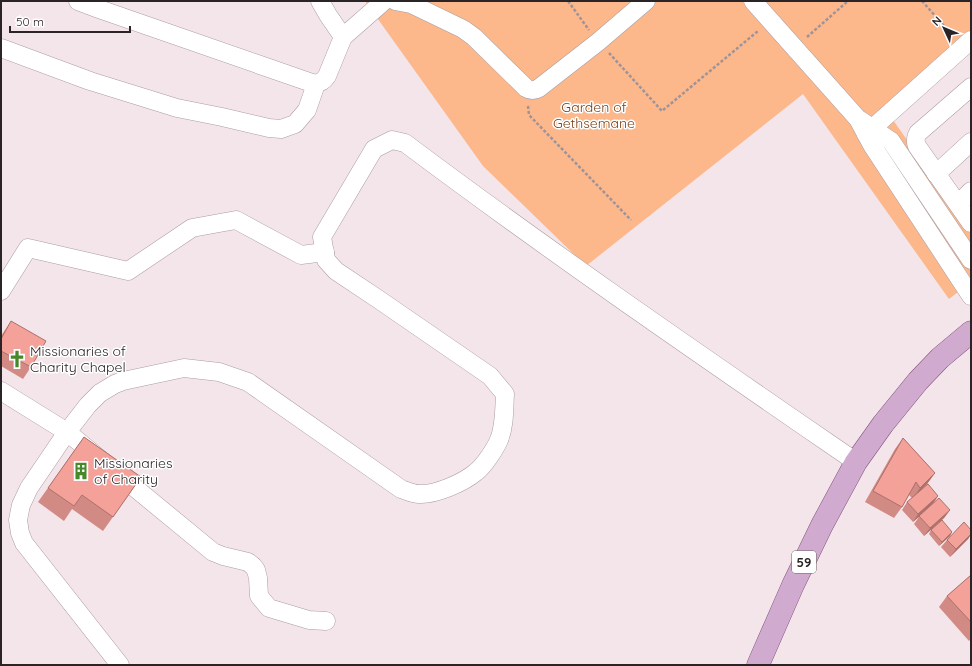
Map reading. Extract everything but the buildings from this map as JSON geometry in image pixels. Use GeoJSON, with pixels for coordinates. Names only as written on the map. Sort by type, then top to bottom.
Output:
{"type":"FeatureCollection","features":[{"type":"Feature","properties":{"kind":"main road","name":"59"},"geometry":{"type":"LineString","coordinates":[[758,665],[793,585],[822,525],[856,462],[883,424],[918,381],[940,358],[971,332]]}},
{"type":"Feature","properties":{"kind":"street"},"geometry":{"type":"LineString","coordinates":[[78,1],[312,84],[321,83],[327,76],[343,37],[384,1]]}},
{"type":"Feature","properties":{"kind":"street"},"geometry":{"type":"LineString","coordinates":[[320,1],[343,37]]}},
{"type":"Feature","properties":{"kind":"street"},"geometry":{"type":"LineString","coordinates":[[407,2],[463,29],[474,37],[526,88],[535,90],[598,42],[646,1]]}},
{"type":"Feature","properties":{"kind":"street"},"geometry":{"type":"LineString","coordinates":[[753,1],[866,127],[890,141],[971,260]]}},
{"type":"Feature","properties":{"kind":"street"},"geometry":{"type":"LineString","coordinates":[[866,127],[967,44]]}},
{"type":"Feature","properties":{"kind":"street"},"geometry":{"type":"LineString","coordinates":[[1,48],[90,81],[177,108],[269,128],[281,129],[295,124],[307,110],[316,84]]}},
{"type":"Feature","properties":{"kind":"street"},"geometry":{"type":"LineString","coordinates":[[971,86],[918,133],[915,142],[971,222]]}},
{"type":"Feature","properties":{"kind":"street"},"geometry":{"type":"LineString","coordinates":[[866,127],[872,145],[971,296]]}},
{"type":"Feature","properties":{"kind":"street"},"geometry":{"type":"LineString","coordinates":[[120,665],[24,543],[20,533],[18,520],[21,504],[29,488],[67,432],[94,399],[107,388],[127,380],[184,368],[219,372],[248,382],[401,489],[418,494],[438,492],[458,484],[477,472],[490,455],[498,440],[503,426],[505,394],[490,376],[336,271],[326,260],[322,238],[374,149],[392,140],[405,143],[481,200],[616,296],[856,462]]}},
{"type":"Feature","properties":{"kind":"street"},"geometry":{"type":"LineString","coordinates":[[936,174],[971,142]]}},
{"type":"Feature","properties":{"kind":"street"},"geometry":{"type":"LineString","coordinates":[[958,204],[971,192]]}},
{"type":"Feature","properties":{"kind":"street"},"geometry":{"type":"LineString","coordinates":[[1,291],[28,248],[128,271],[192,228],[236,220],[301,255],[325,252]]}},
{"type":"Feature","properties":{"kind":"street"},"geometry":{"type":"LineString","coordinates":[[1,392],[67,432],[213,552],[248,562],[253,566],[256,570],[259,596],[269,608],[309,620],[326,621]]}},
{"type":"Feature","properties":{"kind":"path"},"geometry":{"type":"LineString","coordinates":[[568,1],[598,42],[662,111],[771,21]]}},
{"type":"Feature","properties":{"kind":"path"},"geometry":{"type":"LineString","coordinates":[[794,47],[848,1]]}},
{"type":"Feature","properties":{"kind":"path"},"geometry":{"type":"LineString","coordinates":[[922,1],[967,44]]}},
{"type":"Feature","properties":{"kind":"path"},"geometry":{"type":"LineString","coordinates":[[530,90],[528,103],[529,115],[631,220]]}},
{"type":"Feature","properties":{"kind":"green space","name":"Garden of Gethsemane"},"geometry":{"type":"Polygon","coordinates":[[[365,1],[971,1],[971,47],[893,120],[971,231],[971,282],[949,299],[803,94],[586,266],[483,166],[365,1]]]}},
{"type":"Feature","properties":{"kind":"place","name":"Missionaries of Charity Chapel"},"geometry":{"type":"Point","coordinates":[17,359]}},
{"type":"Feature","properties":{"kind":"place","name":"Missionaries of Charity"},"geometry":{"type":"Point","coordinates":[81,471]}}]}
